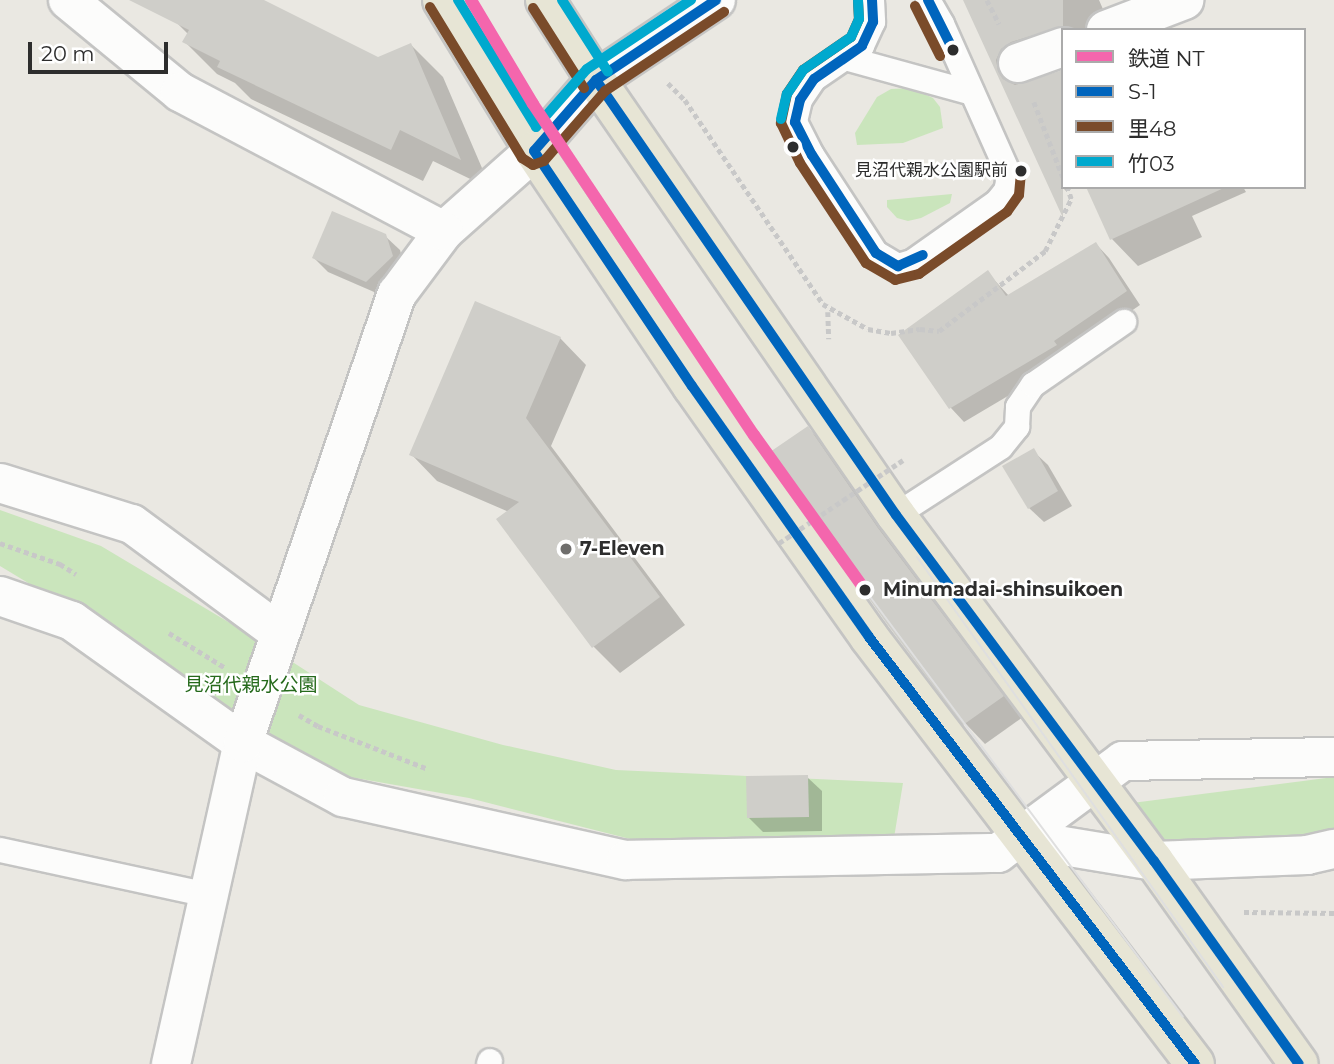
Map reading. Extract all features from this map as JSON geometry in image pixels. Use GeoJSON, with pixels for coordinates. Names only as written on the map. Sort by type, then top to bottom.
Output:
{"type":"FeatureCollection","features":[{"type":"Feature","properties":{"kind":"main road"},"geometry":{"type":"LineString","coordinates":[[442,0],[534,150],[692,386],[869,637],[1195,1064]]}},
{"type":"Feature","properties":{"kind":"main road"},"geometry":{"type":"LineString","coordinates":[[545,0],[596,79],[895,515],[1154,861],[1299,1064]]}},
{"type":"Feature","properties":{"kind":"street"},"geometry":{"type":"LineString","coordinates":[[68,0],[180,92],[444,231]]}},
{"type":"Feature","properties":{"kind":"street"},"geometry":{"type":"LineString","coordinates":[[171,1064],[243,743],[397,295],[444,231],[534,150],[596,79],[716,0]]}},
{"type":"Feature","properties":{"kind":"street"},"geometry":{"type":"LineString","coordinates":[[1111,28],[1184,0]]}},
{"type":"Feature","properties":{"kind":"street"},"geometry":{"type":"LineString","coordinates":[[1018,63],[1061,48]]}},
{"type":"Feature","properties":{"kind":"street"},"geometry":{"type":"LineString","coordinates":[[0,484],[132,524],[280,633]]}},
{"type":"Feature","properties":{"kind":"street"},"geometry":{"type":"LineString","coordinates":[[0,596],[72,621],[243,743],[343,797],[626,860],[998,853],[1021,839],[1093,781],[1123,761],[1334,757]]}},
{"type":"Feature","properties":{"kind":"street"},"geometry":{"type":"LineString","coordinates":[[1021,839],[1154,861],[1307,855],[1334,849]]}},
{"type":"Feature","properties":{"kind":"lane"},"geometry":{"type":"LineString","coordinates":[[872,0],[873,22],[862,46],[814,79],[800,100],[795,122],[812,155],[876,253],[898,266],[923,255],[997,202],[1006,191],[1007,170],[928,0]]}},
{"type":"Feature","properties":{"kind":"lane"},"geometry":{"type":"LineString","coordinates":[[845,58],[972,93]]}},
{"type":"Feature","properties":{"kind":"lane"},"geometry":{"type":"LineString","coordinates":[[895,515],[1001,447],[1017,427],[1018,407],[1033,385],[1124,322]]}},
{"type":"Feature","properties":{"kind":"lane"},"geometry":{"type":"LineString","coordinates":[[0,850],[209,895]]}},
{"type":"Feature","properties":{"kind":"path"},"geometry":{"type":"LineString","coordinates":[[828,312],[830,344]]}},
{"type":"Feature","properties":{"kind":"path"},"geometry":{"type":"LineString","coordinates":[[779,543],[906,458]]}},
{"type":"Feature","properties":{"kind":"path"},"geometry":{"type":"LineString","coordinates":[[0,543],[60,564],[84,579]]}},
{"type":"Feature","properties":{"kind":"path"},"geometry":{"type":"LineString","coordinates":[[167,631],[318,726],[430,769]]}},
{"type":"Feature","properties":{"kind":"path"},"geometry":{"type":"LineString","coordinates":[[1230,911],[1334,913]]}},
{"type":"Feature","properties":{"kind":"green space"},"geometry":{"type":"Polygon","coordinates":[[[911,88],[933,98],[940,107],[943,128],[903,143],[857,145],[855,133],[877,97],[891,89],[911,88]]]}},
{"type":"Feature","properties":{"kind":"green space"},"geometry":{"type":"Polygon","coordinates":[[[952,194],[950,203],[921,218],[908,221],[897,218],[887,207],[887,200],[952,194]]]}},
{"type":"Feature","properties":{"kind":"green space","name":"見沼代親水公園"},"geometry":{"type":"Polygon","coordinates":[[[0,510],[101,546],[260,641],[359,705],[503,745],[616,770],[903,783],[893,844],[642,842],[469,798],[350,777],[234,724],[78,613],[0,566],[0,510]]]}},
{"type":"Feature","properties":{"kind":"green space"},"geometry":{"type":"Polygon","coordinates":[[[1334,777],[1334,835],[1163,846],[1132,803],[1334,777]]]}},
{"type":"Feature","properties":{"kind":"building"},"geometry":{"type":"Polygon","coordinates":[[[129,0],[264,0],[378,57],[411,43],[461,160],[400,130],[391,150],[217,67],[220,61],[182,42],[189,30],[129,0]]]}},
{"type":"Feature","properties":{"kind":"building"},"geometry":{"type":"Polygon","coordinates":[[[963,0],[1063,0],[1063,26],[1011,42],[1001,49],[996,60],[1003,79],[1015,85],[1061,71],[1063,218],[963,0]]]}},
{"type":"Feature","properties":{"kind":"building"},"geometry":{"type":"Polygon","coordinates":[[[1087,189],[1222,189],[1110,240],[1087,189]]]}},
{"type":"Feature","properties":{"kind":"building"},"geometry":{"type":"Polygon","coordinates":[[[332,211],[386,234],[393,256],[366,282],[312,258],[332,211]]]}},
{"type":"Feature","properties":{"kind":"building"},"geometry":{"type":"Polygon","coordinates":[[[1096,242],[1127,291],[1054,341],[1057,345],[949,409],[898,335],[988,270],[1006,296],[1096,242]]]}},
{"type":"Feature","properties":{"kind":"building"},"geometry":{"type":"Polygon","coordinates":[[[475,301],[561,337],[526,418],[660,597],[592,648],[496,519],[519,502],[409,455],[475,301]]]}},
{"type":"Feature","properties":{"kind":"building"},"geometry":{"type":"Polygon","coordinates":[[[808,426],[878,528],[1004,696],[963,725],[887,624],[767,454],[808,426]]]}},
{"type":"Feature","properties":{"kind":"building"},"geometry":{"type":"Polygon","coordinates":[[[1034,448],[1058,491],[1028,509],[1002,466],[1034,448]]]}},
{"type":"Feature","properties":{"kind":"building"},"geometry":{"type":"Polygon","coordinates":[[[808,775],[809,817],[747,818],[746,776],[808,775]]]}},
{"type":"Feature","properties":{"kind":"tram line"},"geometry":{"type":"LineString","coordinates":[[917,557],[1223,987]]}},
{"type":"Feature","properties":{"kind":"tram line"},"geometry":{"type":"LineString","coordinates":[[865,590],[1183,1017]]}},
{"type":"Feature","properties":{"kind":"rail line","name":"NT"},"geometry":{"type":"LineString","coordinates":[[471,0],[533,104],[754,435],[865,590]]}},
{"type":"Feature","properties":{"kind":"transit line","name":"竹03"},"geometry":{"type":"LineString","coordinates":[[458,0],[536,127],[587,69],[691,0]]}},
{"type":"Feature","properties":{"kind":"transit line","name":"竹03"},"geometry":{"type":"LineString","coordinates":[[562,0],[608,72]]}},
{"type":"Feature","properties":{"kind":"transit line","name":"S-1"},"geometry":{"type":"LineString","coordinates":[[716,0],[596,80],[534,151],[692,386],[869,637],[1195,1064]]}},
{"type":"Feature","properties":{"kind":"transit line","name":"S-1"},"geometry":{"type":"LineString","coordinates":[[872,0],[873,22],[862,46],[814,79],[800,100],[795,122],[812,155],[876,253],[898,266],[923,255]]}},
{"type":"Feature","properties":{"kind":"transit line","name":"S-1"},"geometry":{"type":"LineString","coordinates":[[928,0],[953,50]]}},
{"type":"Feature","properties":{"kind":"transit line","name":"里48"},"geometry":{"type":"LineString","coordinates":[[858,1],[859,19],[851,37],[803,70],[787,94],[781,123],[800,163],[866,263],[895,280],[919,274],[1007,212],[1019,195],[1021,171]]}},
{"type":"Feature","properties":{"kind":"transit line","name":"竹03"},"geometry":{"type":"LineString","coordinates":[[781,119],[787,94],[803,70],[851,37],[859,19],[858,1]]}},
{"type":"Feature","properties":{"kind":"transit line","name":"里48"},"geometry":{"type":"LineString","coordinates":[[915,6],[940,56]]}},
{"type":"Feature","properties":{"kind":"transit line","name":"里48"},"geometry":{"type":"LineString","coordinates":[[430,7],[522,158],[533,165],[544,161],[605,91],[724,12]]}},
{"type":"Feature","properties":{"kind":"transit line","name":"里48"},"geometry":{"type":"LineString","coordinates":[[533,8],[584,88]]}},
{"type":"Feature","properties":{"kind":"transit line","name":"S-1"},"geometry":{"type":"LineString","coordinates":[[596,80],[896,515],[1154,861],[1299,1064]]}},
{"type":"Feature","properties":{"kind":"place","name":"見沼代親水公園駅前"},"geometry":{"type":"Point","coordinates":[1021,171]}},
{"type":"Feature","properties":{"kind":"place","name":"7-Eleven"},"geometry":{"type":"Point","coordinates":[566,549]}},
{"type":"Feature","properties":{"kind":"place","name":"Minumadai-shinsuikoen"},"geometry":{"type":"Point","coordinates":[865,590]}}]}
